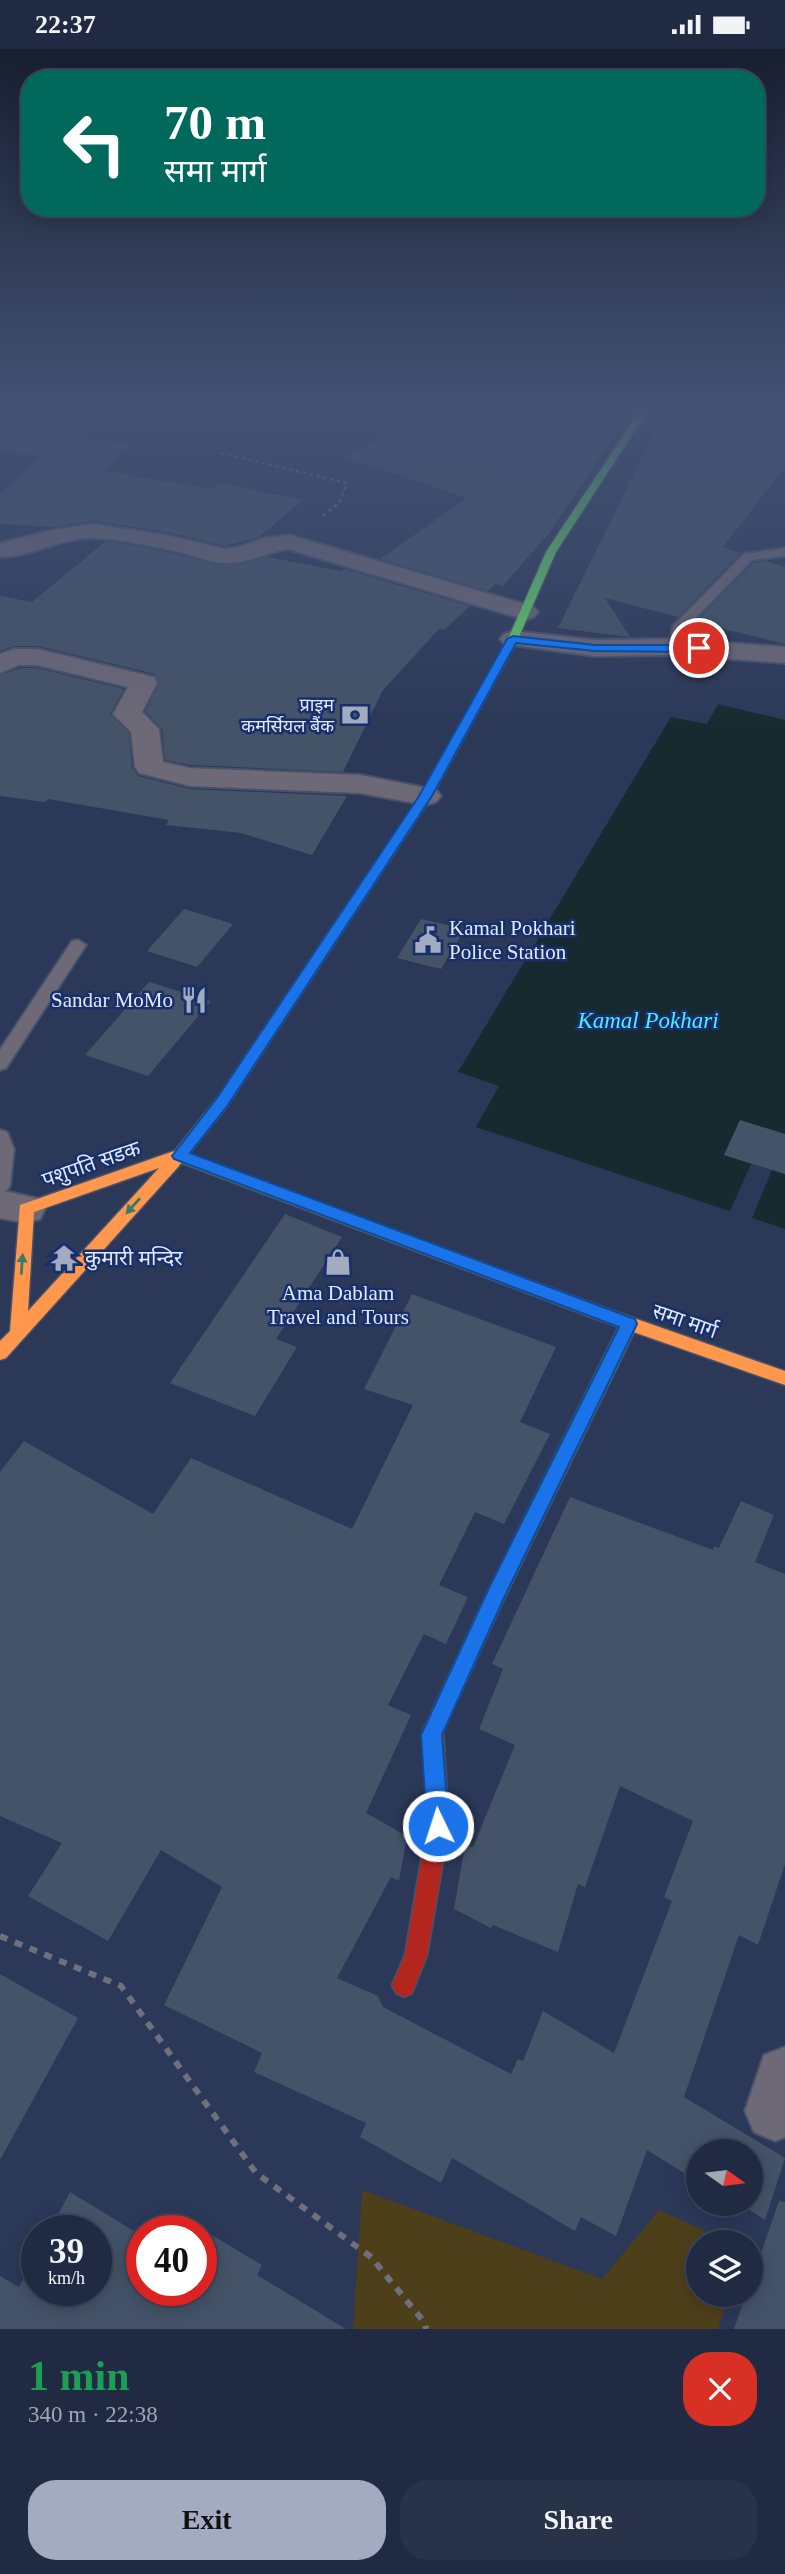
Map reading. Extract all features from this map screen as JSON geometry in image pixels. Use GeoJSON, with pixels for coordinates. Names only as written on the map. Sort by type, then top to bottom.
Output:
{"type":"FeatureCollection","features":[{"type":"Feature","properties":{"kind":"main road"},"geometry":{"type":"LineString","coordinates":[[180,1156],[223,1101],[426,796],[513,639],[551,552],[573,518]]}},
{"type":"Feature","properties":{"kind":"main road","name":"पशुपति सडक"},"geometry":{"type":"LineString","coordinates":[[18,1332],[9,1199],[180,1156]]}},
{"type":"Feature","properties":{"kind":"main road","name":"पशुपति सडक"},"geometry":{"type":"LineString","coordinates":[[0,1353],[180,1156]]}},
{"type":"Feature","properties":{"kind":"main road","name":"समा मार्ग"},"geometry":{"type":"LineString","coordinates":[[180,1156],[629,1324],[785,1378]]}},
{"type":"Feature","properties":{"kind":"main road"},"geometry":{"type":"LineString","coordinates":[[404,1985],[416,1955],[438,1826],[431,1735],[496,1595],[629,1324]]}},
{"type":"Feature","properties":{"kind":"street"},"geometry":{"type":"LineString","coordinates":[[0,550],[10,551],[57,536],[93,531],[166,542],[225,556],[244,554],[264,545],[289,542],[525,613]]}},
{"type":"Feature","properties":{"kind":"street"},"geometry":{"type":"LineString","coordinates":[[513,639],[595,648],[675,647],[785,655]]}},
{"type":"Feature","properties":{"kind":"street"},"geometry":{"type":"LineString","coordinates":[[0,665],[14,657],[37,657],[144,683],[127,714],[145,729],[149,767],[190,777],[360,784],[426,796]]}},
{"type":"Feature","properties":{"kind":"lane"},"geometry":{"type":"LineString","coordinates":[[675,647],[678,629],[748,557],[785,552]]}},
{"type":"Feature","properties":{"kind":"lane"},"geometry":{"type":"LineString","coordinates":[[0,1064],[78,945]]}},
{"type":"Feature","properties":{"kind":"lane"},"geometry":{"type":"LineString","coordinates":[[0,1137],[5,1149],[9,1199]]}},
{"type":"Feature","properties":{"kind":"path"},"geometry":{"type":"LineString","coordinates":[[289,542],[319,518]]}},
{"type":"Feature","properties":{"kind":"path"},"geometry":{"type":"LineString","coordinates":[[0,1936],[121,1986],[256,2173],[371,2257],[425,2323],[426,2329]]}},
{"type":"Feature","properties":{"kind":"shaded area"},"geometry":{"type":"Polygon","coordinates":[[[362,2190],[602,2279],[659,2210],[703,2230],[686,2230],[686,2307],[725,2307],[718,2329],[353,2329],[362,2190]]]}},
{"type":"Feature","properties":{"kind":"water","name":"Kamal Pokhari"},"geometry":{"type":"Polygon","coordinates":[[[718,704],[785,720],[785,1134],[740,1121],[724,1155],[751,1164],[730,1211],[476,1127],[499,1086],[458,1072],[671,717],[707,724],[718,704]]]}},
{"type":"Feature","properties":{"kind":"water"},"geometry":{"type":"Polygon","coordinates":[[[772,1170],[785,1174],[785,1229],[752,1218],[772,1170]]]}},
{"type":"Feature","properties":{"kind":"building"},"geometry":{"type":"Polygon","coordinates":[[[0,518],[281,518],[259,537],[225,546],[167,532],[93,521],[52,527],[0,524],[0,518]]]}},
{"type":"Feature","properties":{"kind":"building"},"geometry":{"type":"Polygon","coordinates":[[[438,518],[559,518],[503,586],[495,584],[488,591],[380,559],[438,518]]]}},
{"type":"Feature","properties":{"kind":"building"},"geometry":{"type":"Polygon","coordinates":[[[612,518],[745,518],[723,547],[741,553],[678,617],[605,598],[630,637],[558,628],[612,518]]]}},
{"type":"Feature","properties":{"kind":"building"},"geometry":{"type":"Polygon","coordinates":[[[106,541],[150,548],[220,565],[243,564],[267,557],[341,571],[344,569],[470,606],[444,630],[439,629],[383,690],[343,772],[190,765],[165,760],[162,729],[145,711],[159,684],[155,674],[38,646],[14,646],[0,651],[0,596],[32,602],[106,541]]]}},
{"type":"Feature","properties":{"kind":"building"},"geometry":{"type":"Polygon","coordinates":[[[765,561],[785,567],[785,644],[695,622],[753,563],[765,561]]]}},
{"type":"Feature","properties":{"kind":"building"},"geometry":{"type":"Polygon","coordinates":[[[20,668],[37,668],[124,689],[110,714],[129,733],[132,767],[138,776],[190,789],[347,796],[312,855],[241,833],[166,825],[169,820],[48,799],[45,802],[0,796],[0,675],[20,668]]]}},
{"type":"Feature","properties":{"kind":"building"},"geometry":{"type":"Polygon","coordinates":[[[184,909],[233,924],[197,967],[147,951],[184,909]]]}},
{"type":"Feature","properties":{"kind":"building"},"geometry":{"type":"Polygon","coordinates":[[[421,919],[465,929],[441,969],[397,958],[421,919]]]}},
{"type":"Feature","properties":{"kind":"building"},"geometry":{"type":"Polygon","coordinates":[[[149,982],[211,1001],[148,1076],[85,1055],[149,982]]]}},
{"type":"Feature","properties":{"kind":"building"},"geometry":{"type":"Polygon","coordinates":[[[740,1120],[785,1134],[785,1174],[724,1155],[740,1120]]]}},
{"type":"Feature","properties":{"kind":"building"},"geometry":{"type":"Polygon","coordinates":[[[285,1214],[342,1237],[276,1339],[297,1347],[255,1416],[170,1383],[285,1214]]]}},
{"type":"Feature","properties":{"kind":"building"},"geometry":{"type":"Polygon","coordinates":[[[412,1294],[556,1347],[520,1422],[550,1434],[504,1524],[475,1512],[439,1585],[468,1597],[446,1644],[424,1634],[388,1705],[411,1715],[366,1813],[407,1836],[399,1881],[391,1877],[337,1978],[378,1996],[383,2007],[511,2074],[518,2059],[523,2061],[543,2011],[614,2053],[672,1901],[664,1897],[693,1821],[620,1786],[585,1887],[578,1884],[558,1952],[493,1925],[491,1928],[454,1909],[465,1845],[473,1847],[515,1745],[479,1729],[503,1669],[492,1664],[570,1497],[713,1550],[714,1546],[719,1548],[741,1501],[774,1515],[755,1562],[785,1574],[785,1864],[758,1945],[739,1935],[684,2097],[754,2139],[686,2139],[686,2174],[647,2150],[616,2236],[581,2217],[575,2231],[452,2158],[441,2183],[360,2137],[366,2123],[254,2072],[262,2053],[164,2005],[222,1887],[161,1850],[108,1941],[28,1896],[62,1843],[0,1816],[0,1472],[24,1441],[153,1514],[191,1458],[352,1529],[413,1405],[364,1389],[412,1294]]]}},
{"type":"Feature","properties":{"kind":"building"},"geometry":{"type":"Polygon","coordinates":[[[0,1974],[78,2018],[0,2160],[0,1974]]]}},
{"type":"Feature","properties":{"kind":"building"},"geometry":{"type":"Polygon","coordinates":[[[763,2145],[785,2158],[765,2220],[759,2216],[763,2216],[763,2145]]]}},
{"type":"Feature","properties":{"kind":"building"},"geometry":{"type":"Polygon","coordinates":[[[70,2192],[108,2215],[58,2215],[70,2192]]]}},
{"type":"Feature","properties":{"kind":"building"},"geometry":{"type":"Polygon","coordinates":[[[779,2201],[785,2202],[785,2329],[734,2329],[742,2307],[763,2307],[763,2247],[779,2201]]]}},
{"type":"Feature","properties":{"kind":"building"},"geometry":{"type":"Polygon","coordinates":[[[112,2218],[126,2226],[126,2306],[217,2306],[217,2238],[262,2265],[257,2275],[346,2329],[0,2329],[0,2276],[19,2287],[21,2283],[21,2306],[112,2306],[112,2218]]]}},
{"type":"Feature","properties":{"kind":"traffic: fast"},"geometry":{"type":"LineString","coordinates":[[174,1162],[223,1101],[426,796],[513,639],[551,552],[573,518]]}},
{"type":"Feature","properties":{"kind":"traffic: fast"},"geometry":{"type":"LineString","coordinates":[[179,1156],[591,1310]]}},
{"type":"Feature","properties":{"kind":"traffic: fast"},"geometry":{"type":"LineString","coordinates":[[433,1731],[496,1595],[629,1324]]}},
{"type":"Feature","properties":{"kind":"traffic: slow"},"geometry":{"type":"LineString","coordinates":[[18,1332],[26,1209],[174,1157]]}},
{"type":"Feature","properties":{"kind":"traffic: slow"},"geometry":{"type":"LineString","coordinates":[[0,1353],[174,1162]]}},
{"type":"Feature","properties":{"kind":"traffic: slow"},"geometry":{"type":"LineString","coordinates":[[591,1310],[785,1378]]}},
{"type":"Feature","properties":{"kind":"traffic: jam"},"geometry":{"type":"LineString","coordinates":[[404,1985],[416,1955],[438,1826],[433,1731]]}},
{"type":"Feature","properties":{"kind":"place","name":"प्राइम कमर्सियल बैंक"},"geometry":{"type":"Point","coordinates":[355,715]}},
{"type":"Feature","properties":{"kind":"place","name":"Kamal Pokhari Police Station"},"geometry":{"type":"Point","coordinates":[428,940]}},
{"type":"Feature","properties":{"kind":"place","name":"Sandar MoMo"},"geometry":{"type":"Point","coordinates":[194,1000]}},
{"type":"Feature","properties":{"kind":"place","name":"कुमारी मन्दिर"},"geometry":{"type":"Point","coordinates":[64,1258]}},
{"type":"Feature","properties":{"kind":"place","name":"Ama Dablam Travel and Tours"},"geometry":{"type":"Point","coordinates":[338,1262]}},
{"type":"Feature","properties":{"kind":"route"},"geometry":{"type":"LineString","coordinates":[[438,1826],[431,1735],[569,1443],[629,1324],[180,1156],[223,1101],[426,796],[513,639],[595,648],[699,648]]}}]}
